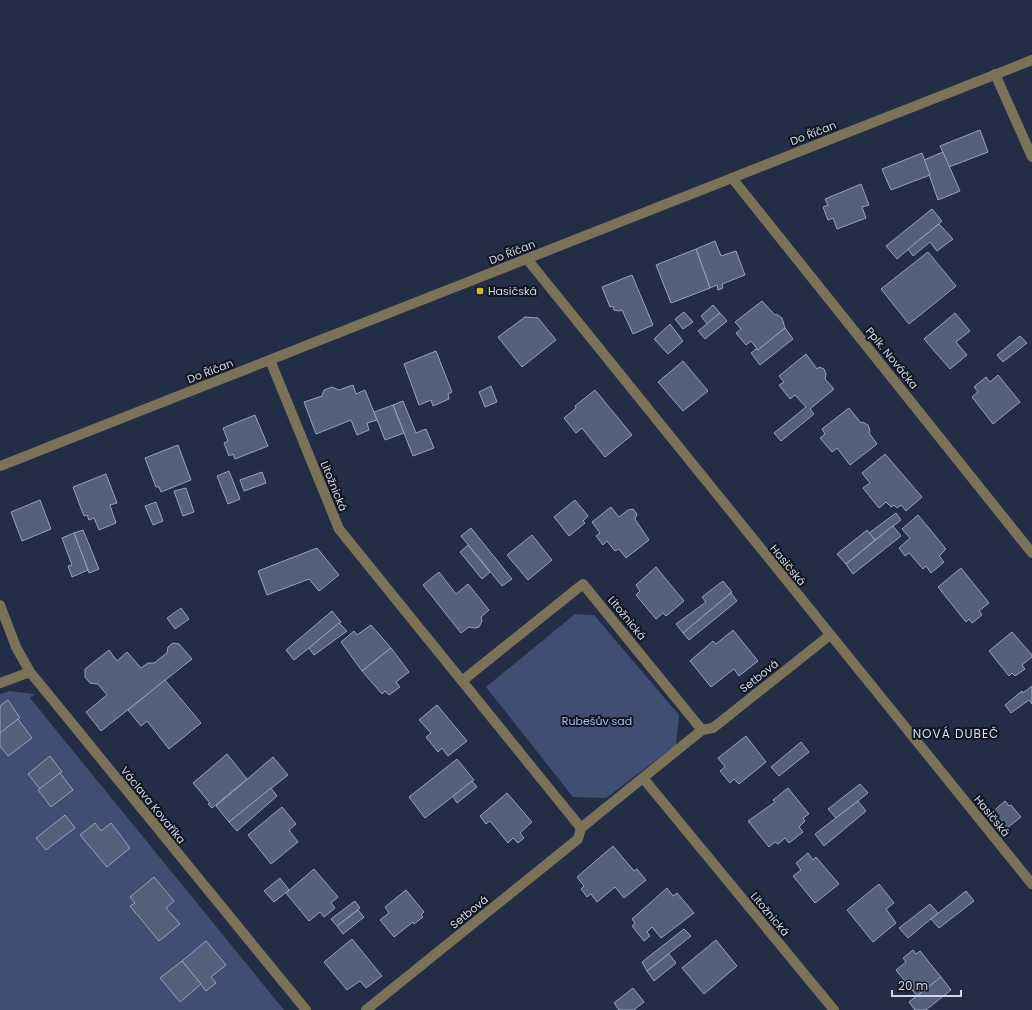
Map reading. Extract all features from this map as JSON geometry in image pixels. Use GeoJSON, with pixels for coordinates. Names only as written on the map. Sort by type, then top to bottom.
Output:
{"type":"FeatureCollection","features":[{"type":"Feature","properties":{"kind":"street","name":"Do Říčan"},"geometry":{"type":"LineString","coordinates":[[0,466],[1032,60]]}},
{"type":"Feature","properties":{"kind":"street"},"geometry":{"type":"LineString","coordinates":[[995,74],[1032,157]]}},
{"type":"Feature","properties":{"kind":"street","name":"Pplk. Nováčka"},"geometry":{"type":"LineString","coordinates":[[732,178],[1032,552]]}},
{"type":"Feature","properties":{"kind":"street","name":"Hasičská"},"geometry":{"type":"LineString","coordinates":[[527,259],[1032,884]]}},
{"type":"Feature","properties":{"kind":"street","name":"Litožnická"},"geometry":{"type":"LineString","coordinates":[[270,360],[339,529],[581,828]]}},
{"type":"Feature","properties":{"kind":"street","name":"Litožnická"},"geometry":{"type":"LineString","coordinates":[[462,682],[583,584],[702,730]]}},
{"type":"Feature","properties":{"kind":"street","name":"Václava Kovaříka"},"geometry":{"type":"LineString","coordinates":[[1,610],[16,647],[30,672],[306,1010]]}},
{"type":"Feature","properties":{"kind":"street","name":"Setbová"},"geometry":{"type":"LineString","coordinates":[[702,730],[713,728],[830,635]]}},
{"type":"Feature","properties":{"kind":"street"},"geometry":{"type":"LineString","coordinates":[[0,683],[30,672]]}},
{"type":"Feature","properties":{"kind":"street"},"geometry":{"type":"LineString","coordinates":[[581,828],[702,730]]}},
{"type":"Feature","properties":{"kind":"street","name":"Litožnická"},"geometry":{"type":"LineString","coordinates":[[643,778],[834,1010]]}},
{"type":"Feature","properties":{"kind":"street","name":"Setbová"},"geometry":{"type":"LineString","coordinates":[[366,1010],[578,839],[581,828]]}},
{"type":"Feature","properties":{"kind":"green space","name":"Rubešův sad"},"geometry":{"type":"Polygon","coordinates":[[[575,614],[594,615],[679,715],[676,745],[606,798],[573,797],[486,687],[575,614]]]}},
{"type":"Feature","properties":{"kind":"green space"},"geometry":{"type":"Polygon","coordinates":[[[9,691],[35,694],[30,698],[284,1010],[0,1010],[0,694],[9,691]]]}},
{"type":"Feature","properties":{"kind":"building"},"geometry":{"type":"Polygon","coordinates":[[[980,130],[988,152],[949,167],[940,146],[980,130]]]}},
{"type":"Feature","properties":{"kind":"building"},"geometry":{"type":"Polygon","coordinates":[[[943,152],[960,191],[938,200],[924,160],[943,152]]]}},
{"type":"Feature","properties":{"kind":"building"},"geometry":{"type":"Polygon","coordinates":[[[922,153],[930,175],[891,190],[882,169],[922,153]]]}},
{"type":"Feature","properties":{"kind":"building"},"geometry":{"type":"Polygon","coordinates":[[[861,184],[869,205],[862,207],[866,218],[837,229],[833,218],[828,220],[823,207],[828,205],[825,199],[861,184]]]}},
{"type":"Feature","properties":{"kind":"building"},"geometry":{"type":"Polygon","coordinates":[[[932,209],[942,221],[897,259],[886,246],[932,209]]]}},
{"type":"Feature","properties":{"kind":"building"},"geometry":{"type":"Polygon","coordinates":[[[939,224],[953,239],[937,251],[930,242],[913,256],[908,249],[939,224]]]}},
{"type":"Feature","properties":{"kind":"building"},"geometry":{"type":"Polygon","coordinates":[[[715,241],[721,256],[736,251],[745,275],[722,284],[723,288],[718,290],[717,285],[710,288],[696,249],[715,241]]]}},
{"type":"Feature","properties":{"kind":"building"},"geometry":{"type":"Polygon","coordinates":[[[696,249],[710,288],[671,303],[656,265],[696,249]]]}},
{"type":"Feature","properties":{"kind":"building"},"geometry":{"type":"Polygon","coordinates":[[[928,252],[956,286],[909,324],[881,289],[928,252]]]}},
{"type":"Feature","properties":{"kind":"building"},"geometry":{"type":"Polygon","coordinates":[[[632,275],[653,325],[633,334],[622,310],[614,310],[613,306],[610,307],[602,287],[632,275]]]}},
{"type":"Feature","properties":{"kind":"building"},"geometry":{"type":"Polygon","coordinates":[[[762,301],[775,315],[776,314],[782,318],[785,328],[758,350],[751,341],[746,345],[736,333],[741,329],[735,322],[762,301]]]}},
{"type":"Feature","properties":{"kind":"building"},"geometry":{"type":"Polygon","coordinates":[[[713,305],[720,313],[707,324],[701,316],[713,305]]]}},
{"type":"Feature","properties":{"kind":"building"},"geometry":{"type":"Polygon","coordinates":[[[684,312],[693,322],[683,329],[675,319],[684,312]]]}},
{"type":"Feature","properties":{"kind":"building"},"geometry":{"type":"Polygon","coordinates":[[[720,313],[727,321],[705,339],[698,331],[720,313]]]}},
{"type":"Feature","properties":{"kind":"building"},"geometry":{"type":"Polygon","coordinates":[[[955,313],[970,331],[956,342],[967,355],[950,369],[924,339],[955,313]]]}},
{"type":"Feature","properties":{"kind":"building"},"geometry":{"type":"Polygon","coordinates":[[[525,317],[538,318],[556,340],[522,367],[498,337],[525,317]]]}},
{"type":"Feature","properties":{"kind":"building"},"geometry":{"type":"Polygon","coordinates":[[[670,324],[683,341],[668,354],[654,339],[670,324]]]}},
{"type":"Feature","properties":{"kind":"building"},"geometry":{"type":"Polygon","coordinates":[[[785,328],[793,339],[760,365],[751,353],[756,349],[758,350],[785,328]]]}},
{"type":"Feature","properties":{"kind":"building"},"geometry":{"type":"Polygon","coordinates":[[[1020,336],[1027,343],[1003,362],[997,355],[1020,336]]]}},
{"type":"Feature","properties":{"kind":"building"},"geometry":{"type":"Polygon","coordinates":[[[436,351],[452,392],[448,394],[449,399],[433,406],[431,400],[419,405],[404,364],[436,351]]]}},
{"type":"Feature","properties":{"kind":"building"},"geometry":{"type":"Polygon","coordinates":[[[806,354],[817,369],[819,367],[824,369],[826,374],[825,379],[834,389],[810,409],[814,414],[781,441],[774,433],[806,407],[795,395],[790,399],[779,385],[784,382],[779,376],[806,354]]]}},
{"type":"Feature","properties":{"kind":"building"},"geometry":{"type":"Polygon","coordinates":[[[683,361],[708,391],[683,411],[658,382],[683,361]]]}},
{"type":"Feature","properties":{"kind":"building"},"geometry":{"type":"Polygon","coordinates":[[[998,375],[1020,402],[993,424],[972,397],[978,392],[974,387],[986,377],[990,382],[998,375]]]}},
{"type":"Feature","properties":{"kind":"building"},"geometry":{"type":"Polygon","coordinates":[[[353,385],[356,394],[365,390],[377,420],[367,423],[369,430],[357,435],[351,420],[316,434],[304,402],[322,396],[324,390],[332,387],[339,390],[353,385]]]}},
{"type":"Feature","properties":{"kind":"building"},"geometry":{"type":"Polygon","coordinates":[[[491,386],[497,402],[485,407],[479,392],[491,386]]]}},
{"type":"Feature","properties":{"kind":"building"},"geometry":{"type":"Polygon","coordinates":[[[595,390],[632,435],[605,457],[582,428],[576,433],[564,418],[576,408],[575,406],[595,390]]]}},
{"type":"Feature","properties":{"kind":"building"},"geometry":{"type":"Polygon","coordinates":[[[403,401],[416,433],[426,429],[434,448],[413,456],[393,405],[403,401]]]}},
{"type":"Feature","properties":{"kind":"building"},"geometry":{"type":"Polygon","coordinates":[[[393,405],[404,433],[385,440],[374,412],[393,405]]]}},
{"type":"Feature","properties":{"kind":"building"},"geometry":{"type":"Polygon","coordinates":[[[849,408],[861,423],[863,422],[868,425],[870,431],[869,433],[877,444],[850,465],[837,448],[832,452],[820,438],[825,434],[822,429],[849,408]]]}},
{"type":"Feature","properties":{"kind":"building"},"geometry":{"type":"Polygon","coordinates":[[[255,415],[268,446],[235,459],[233,454],[229,456],[224,443],[228,441],[223,428],[255,415]]]}},
{"type":"Feature","properties":{"kind":"building"},"geometry":{"type":"Polygon","coordinates":[[[178,445],[191,480],[161,492],[159,487],[156,487],[145,458],[178,445]]]}},
{"type":"Feature","properties":{"kind":"building"},"geometry":{"type":"Polygon","coordinates":[[[885,454],[922,497],[906,511],[901,505],[897,508],[894,505],[891,507],[886,502],[879,508],[863,488],[870,483],[862,473],[885,454]]]}},
{"type":"Feature","properties":{"kind":"building"},"geometry":{"type":"Polygon","coordinates":[[[229,471],[240,499],[228,504],[217,476],[229,471]]]}},
{"type":"Feature","properties":{"kind":"building"},"geometry":{"type":"Polygon","coordinates":[[[262,472],[266,483],[244,491],[240,480],[262,472]]]}},
{"type":"Feature","properties":{"kind":"building"},"geometry":{"type":"Polygon","coordinates":[[[106,474],[117,503],[110,505],[116,523],[99,530],[94,518],[89,520],[87,515],[84,516],[73,487],[106,474]]]}},
{"type":"Feature","properties":{"kind":"building"},"geometry":{"type":"Polygon","coordinates":[[[186,488],[194,512],[183,516],[174,491],[186,488]]]}},
{"type":"Feature","properties":{"kind":"building"},"geometry":{"type":"Polygon","coordinates":[[[40,500],[51,529],[22,541],[11,512],[40,500]]]}},
{"type":"Feature","properties":{"kind":"building"},"geometry":{"type":"Polygon","coordinates":[[[575,500],[588,516],[583,521],[585,523],[569,536],[554,517],[575,500]]]}},
{"type":"Feature","properties":{"kind":"building"},"geometry":{"type":"Polygon","coordinates":[[[156,502],[163,521],[153,525],[145,506],[156,502]]]}},
{"type":"Feature","properties":{"kind":"building"},"geometry":{"type":"Polygon","coordinates":[[[611,507],[619,517],[628,510],[633,509],[637,514],[635,519],[649,540],[626,558],[619,549],[615,551],[607,541],[603,545],[596,536],[600,533],[592,522],[611,507]]]}},
{"type":"Feature","properties":{"kind":"building"},"geometry":{"type":"Polygon","coordinates":[[[896,513],[901,520],[875,540],[869,533],[896,513]]]}},
{"type":"Feature","properties":{"kind":"building"},"geometry":{"type":"Polygon","coordinates":[[[918,515],[946,549],[939,556],[944,562],[931,573],[926,566],[923,569],[909,553],[905,556],[899,548],[910,538],[902,529],[918,515]]]}},
{"type":"Feature","properties":{"kind":"building"},"geometry":{"type":"Polygon","coordinates":[[[893,526],[901,536],[853,574],[846,564],[893,526]]]}},
{"type":"Feature","properties":{"kind":"building"},"geometry":{"type":"Polygon","coordinates":[[[471,528],[512,579],[502,586],[461,536],[471,528]]]}},
{"type":"Feature","properties":{"kind":"building"},"geometry":{"type":"Polygon","coordinates":[[[83,530],[99,569],[89,573],[74,533],[83,530]]]}},
{"type":"Feature","properties":{"kind":"building"},"geometry":{"type":"Polygon","coordinates":[[[867,530],[875,540],[846,564],[837,554],[867,530]]]}},
{"type":"Feature","properties":{"kind":"building"},"geometry":{"type":"Polygon","coordinates":[[[74,533],[88,570],[72,577],[68,566],[72,565],[62,538],[74,533]]]}},
{"type":"Feature","properties":{"kind":"building"},"geometry":{"type":"Polygon","coordinates":[[[532,535],[552,560],[528,580],[507,555],[532,535]]]}},
{"type":"Feature","properties":{"kind":"building"},"geometry":{"type":"Polygon","coordinates":[[[468,545],[490,572],[482,579],[460,552],[468,545]]]}},
{"type":"Feature","properties":{"kind":"building"},"geometry":{"type":"Polygon","coordinates":[[[317,548],[339,575],[319,591],[309,579],[267,595],[258,571],[317,548]]]}},
{"type":"Feature","properties":{"kind":"building"},"geometry":{"type":"Polygon","coordinates":[[[656,567],[684,601],[666,616],[663,613],[656,619],[636,595],[640,591],[636,585],[656,567]]]}},
{"type":"Feature","properties":{"kind":"building"},"geometry":{"type":"Polygon","coordinates":[[[961,568],[989,603],[979,611],[982,615],[972,623],[969,619],[966,622],[938,587],[961,568]]]}},
{"type":"Feature","properties":{"kind":"building"},"geometry":{"type":"Polygon","coordinates":[[[439,572],[456,594],[468,584],[489,610],[481,617],[482,621],[479,627],[469,627],[461,633],[423,585],[439,572]]]}},
{"type":"Feature","properties":{"kind":"building"},"geometry":{"type":"Polygon","coordinates":[[[723,581],[732,592],[683,633],[676,624],[706,602],[702,597],[723,581]]]}},
{"type":"Feature","properties":{"kind":"building"},"geometry":{"type":"Polygon","coordinates":[[[731,593],[737,601],[689,640],[683,633],[731,593]]]}},
{"type":"Feature","properties":{"kind":"building"},"geometry":{"type":"Polygon","coordinates":[[[181,608],[189,619],[175,629],[167,618],[181,608]]]}},
{"type":"Feature","properties":{"kind":"building"},"geometry":{"type":"Polygon","coordinates":[[[332,611],[341,622],[294,660],[286,650],[332,611]]]}},
{"type":"Feature","properties":{"kind":"building"},"geometry":{"type":"Polygon","coordinates":[[[339,623],[347,631],[314,655],[309,648],[339,623]]]}},
{"type":"Feature","properties":{"kind":"building"},"geometry":{"type":"Polygon","coordinates":[[[371,625],[391,648],[362,671],[341,642],[354,631],[357,635],[371,625]]]}},
{"type":"Feature","properties":{"kind":"building"},"geometry":{"type":"Polygon","coordinates":[[[733,630],[758,661],[739,676],[734,669],[711,687],[690,661],[713,641],[716,644],[733,630]]]}},
{"type":"Feature","properties":{"kind":"building"},"geometry":{"type":"Polygon","coordinates":[[[1012,632],[1032,655],[1032,657],[1022,665],[1025,669],[1015,676],[1012,673],[1009,676],[989,651],[1012,632]]]}},
{"type":"Feature","properties":{"kind":"building"},"geometry":{"type":"Polygon","coordinates":[[[173,643],[179,644],[192,659],[101,731],[86,712],[107,695],[98,684],[90,683],[85,677],[85,669],[109,650],[117,661],[127,652],[141,668],[148,663],[154,663],[167,653],[168,647],[173,643]]]}},
{"type":"Feature","properties":{"kind":"building"},"geometry":{"type":"Polygon","coordinates":[[[391,648],[409,672],[396,682],[400,687],[389,695],[385,691],[382,694],[362,671],[391,648]]]}},
{"type":"Feature","properties":{"kind":"building"},"geometry":{"type":"Polygon","coordinates":[[[165,680],[201,723],[169,749],[147,721],[141,726],[128,710],[165,680]]]}},
{"type":"Feature","properties":{"kind":"building"},"geometry":{"type":"Polygon","coordinates":[[[1032,686],[1032,704],[1029,700],[1011,713],[1005,705],[1022,691],[1023,693],[1032,686]]]}},
{"type":"Feature","properties":{"kind":"building"},"geometry":{"type":"Polygon","coordinates":[[[8,700],[20,718],[0,733],[0,706],[8,700]]]}},
{"type":"Feature","properties":{"kind":"building"},"geometry":{"type":"Polygon","coordinates":[[[437,705],[467,741],[448,756],[442,748],[438,752],[426,737],[431,733],[419,720],[437,705]]]}},
{"type":"Feature","properties":{"kind":"building"},"geometry":{"type":"Polygon","coordinates":[[[18,719],[32,738],[8,756],[0,746],[0,733],[18,719]]]}},
{"type":"Feature","properties":{"kind":"building"},"geometry":{"type":"Polygon","coordinates":[[[746,736],[766,762],[739,784],[734,779],[730,783],[720,771],[725,767],[718,758],[746,736]]]}},
{"type":"Feature","properties":{"kind":"building"},"geometry":{"type":"Polygon","coordinates":[[[801,742],[809,752],[779,776],[771,767],[801,742]]]}},
{"type":"Feature","properties":{"kind":"building"},"geometry":{"type":"Polygon","coordinates":[[[227,754],[247,779],[212,808],[208,804],[210,803],[193,783],[227,754]]]}},
{"type":"Feature","properties":{"kind":"building"},"geometry":{"type":"Polygon","coordinates":[[[50,756],[62,772],[40,789],[28,774],[50,756]]]}},
{"type":"Feature","properties":{"kind":"building"},"geometry":{"type":"Polygon","coordinates":[[[273,757],[288,775],[229,822],[216,806],[273,757]]]}},
{"type":"Feature","properties":{"kind":"building"},"geometry":{"type":"Polygon","coordinates":[[[457,759],[474,780],[425,818],[409,797],[457,759]]]}},
{"type":"Feature","properties":{"kind":"building"},"geometry":{"type":"Polygon","coordinates":[[[60,773],[73,790],[51,807],[38,790],[60,773]]]}},
{"type":"Feature","properties":{"kind":"building"},"geometry":{"type":"Polygon","coordinates":[[[472,781],[477,787],[457,803],[453,796],[472,781]]]}},
{"type":"Feature","properties":{"kind":"building"},"geometry":{"type":"Polygon","coordinates":[[[860,784],[868,793],[836,818],[828,809],[860,784]]]}},
{"type":"Feature","properties":{"kind":"building"},"geometry":{"type":"Polygon","coordinates":[[[271,788],[277,796],[237,831],[229,822],[271,788]]]}},
{"type":"Feature","properties":{"kind":"building"},"geometry":{"type":"Polygon","coordinates":[[[788,788],[809,814],[803,818],[805,821],[799,827],[803,832],[789,843],[785,838],[778,844],[775,842],[769,847],[748,821],[775,802],[773,800],[788,788]]]}},
{"type":"Feature","properties":{"kind":"building"},"geometry":{"type":"Polygon","coordinates":[[[507,793],[532,822],[520,833],[524,838],[518,843],[513,838],[508,843],[490,821],[486,824],[480,816],[507,793]]]}},
{"type":"Feature","properties":{"kind":"building"},"geometry":{"type":"Polygon","coordinates":[[[858,801],[866,811],[824,846],[815,834],[858,801]]]}},
{"type":"Feature","properties":{"kind":"building"},"geometry":{"type":"Polygon","coordinates":[[[1005,801],[1009,806],[1011,805],[1021,817],[1002,832],[989,815],[1005,801]]]}},
{"type":"Feature","properties":{"kind":"building"},"geometry":{"type":"Polygon","coordinates":[[[282,807],[296,824],[289,830],[298,842],[271,864],[248,835],[282,807]]]}},
{"type":"Feature","properties":{"kind":"building"},"geometry":{"type":"Polygon","coordinates":[[[65,815],[75,828],[46,850],[36,838],[65,815]]]}},
{"type":"Feature","properties":{"kind":"building"},"geometry":{"type":"Polygon","coordinates":[[[95,823],[101,831],[111,823],[130,848],[107,867],[80,835],[95,823]]]}},
{"type":"Feature","properties":{"kind":"building"},"geometry":{"type":"Polygon","coordinates":[[[613,846],[634,871],[637,869],[646,880],[624,898],[615,887],[597,902],[591,894],[587,897],[581,889],[584,886],[577,877],[613,846]]]}},
{"type":"Feature","properties":{"kind":"building"},"geometry":{"type":"Polygon","coordinates":[[[808,853],[813,860],[816,857],[839,884],[815,903],[793,876],[801,870],[796,863],[808,853]]]}},
{"type":"Feature","properties":{"kind":"building"},"geometry":{"type":"Polygon","coordinates":[[[314,869],[338,897],[331,903],[335,908],[324,917],[320,912],[309,921],[286,893],[314,869]]]}},
{"type":"Feature","properties":{"kind":"building"},"geometry":{"type":"Polygon","coordinates":[[[154,877],[174,901],[166,908],[180,924],[159,941],[130,906],[135,903],[130,897],[154,877]]]}},
{"type":"Feature","properties":{"kind":"building"},"geometry":{"type":"Polygon","coordinates":[[[280,878],[289,890],[274,902],[264,891],[280,878]]]}},
{"type":"Feature","properties":{"kind":"building"},"geometry":{"type":"Polygon","coordinates":[[[879,884],[894,903],[886,909],[896,923],[873,942],[847,910],[879,884]]]}},
{"type":"Feature","properties":{"kind":"building"},"geometry":{"type":"Polygon","coordinates":[[[667,888],[673,896],[677,893],[694,913],[661,938],[652,927],[647,932],[650,936],[644,941],[632,926],[635,923],[632,919],[667,888]]]}},
{"type":"Feature","properties":{"kind":"building"},"geometry":{"type":"Polygon","coordinates":[[[406,890],[424,912],[421,915],[423,917],[414,924],[413,922],[394,937],[380,920],[389,913],[385,907],[406,890]]]}},
{"type":"Feature","properties":{"kind":"building"},"geometry":{"type":"Polygon","coordinates":[[[966,891],[974,901],[939,928],[931,919],[966,891]]]}},
{"type":"Feature","properties":{"kind":"building"},"geometry":{"type":"Polygon","coordinates":[[[355,901],[360,908],[337,926],[331,919],[355,901]]]}},
{"type":"Feature","properties":{"kind":"building"},"geometry":{"type":"Polygon","coordinates":[[[930,904],[938,913],[908,938],[899,928],[930,904]]]}},
{"type":"Feature","properties":{"kind":"building"},"geometry":{"type":"Polygon","coordinates":[[[358,910],[364,917],[343,934],[337,926],[358,910]]]}},
{"type":"Feature","properties":{"kind":"building"},"geometry":{"type":"Polygon","coordinates":[[[684,929],[691,936],[647,971],[642,962],[684,929]]]}},
{"type":"Feature","properties":{"kind":"building"},"geometry":{"type":"Polygon","coordinates":[[[352,939],[382,976],[366,988],[360,981],[347,990],[324,962],[352,939]]]}},
{"type":"Feature","properties":{"kind":"building"},"geometry":{"type":"Polygon","coordinates":[[[716,940],[737,966],[704,994],[682,968],[716,940]]]}},
{"type":"Feature","properties":{"kind":"building"},"geometry":{"type":"Polygon","coordinates":[[[206,941],[226,965],[211,977],[216,983],[206,991],[182,961],[206,941]]]}},
{"type":"Feature","properties":{"kind":"building"},"geometry":{"type":"Polygon","coordinates":[[[913,950],[916,954],[920,951],[941,977],[917,996],[896,970],[906,962],[903,958],[913,950]]]}},
{"type":"Feature","properties":{"kind":"building"},"geometry":{"type":"Polygon","coordinates":[[[669,954],[676,963],[654,981],[647,971],[669,954]]]}},
{"type":"Feature","properties":{"kind":"building"},"geometry":{"type":"Polygon","coordinates":[[[182,961],[201,984],[180,1002],[160,978],[182,961]]]}},
{"type":"Feature","properties":{"kind":"building"},"geometry":{"type":"Polygon","coordinates":[[[941,977],[951,990],[926,1010],[915,1010],[909,1002],[941,977]]]}},
{"type":"Feature","properties":{"kind":"building"},"geometry":{"type":"Polygon","coordinates":[[[633,988],[644,1002],[634,1010],[619,1010],[614,1003],[633,988]]]}},
{"type":"Feature","properties":{"kind":"place","name":"Hasičská"},"geometry":{"type":"Point","coordinates":[480,291]}},
{"type":"Feature","properties":{"kind":"district","name":"NOVÁ DUBEČ"},"geometry":{"type":"Point","coordinates":[956,733]}}]}
